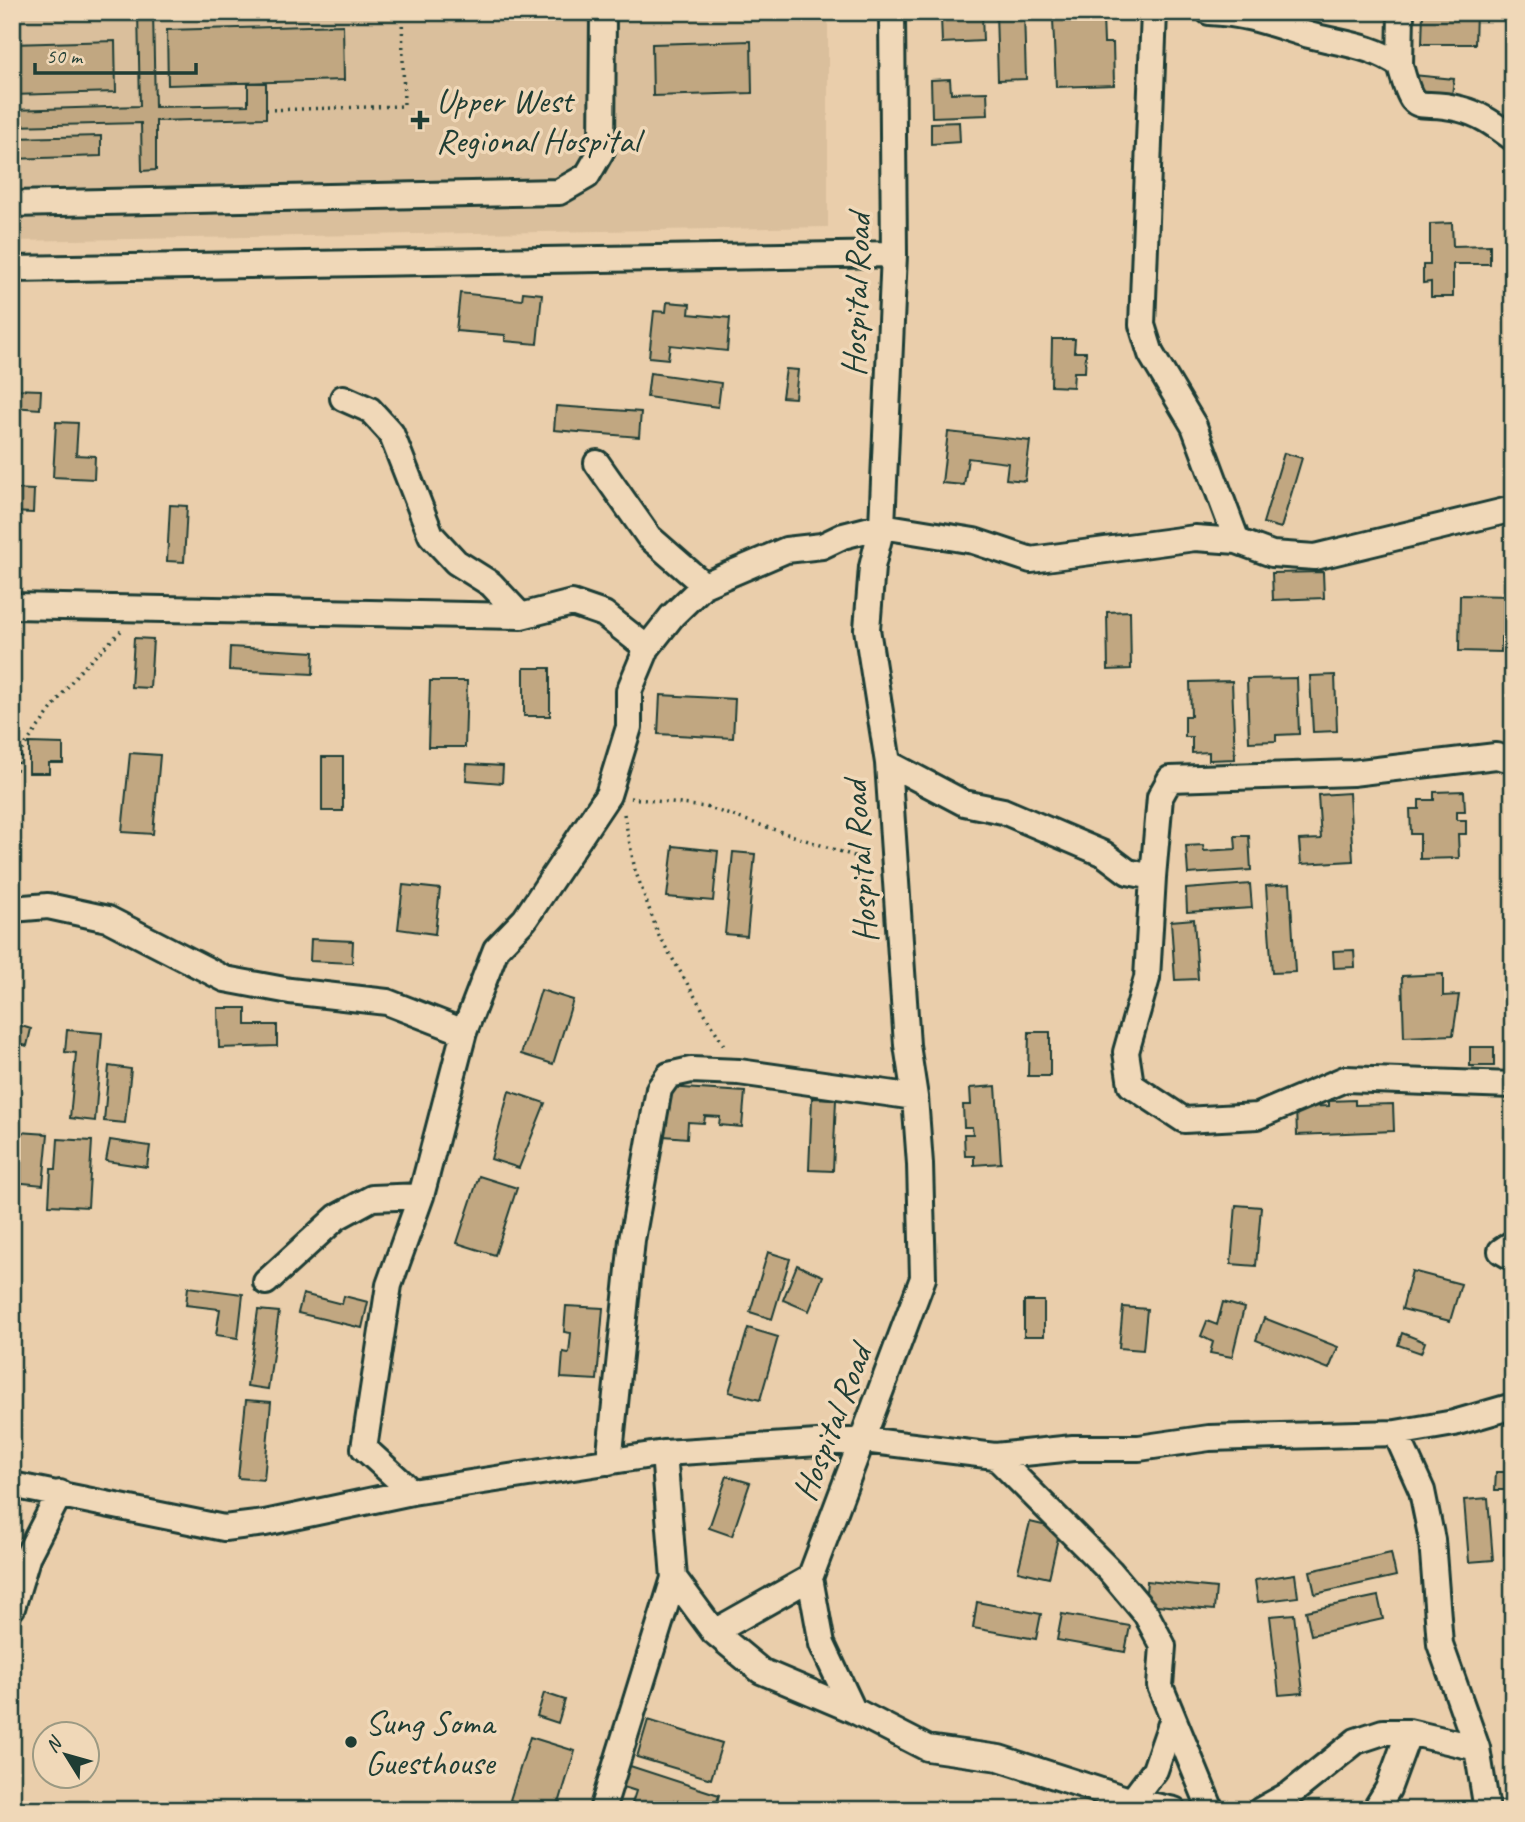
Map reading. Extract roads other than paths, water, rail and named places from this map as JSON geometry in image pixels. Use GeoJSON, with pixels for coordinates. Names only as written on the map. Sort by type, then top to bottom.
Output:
{"type":"FeatureCollection","features":[{"type":"Feature","properties":{"kind":"street"},"geometry":{"type":"LineString","coordinates":[[12,204],[559,192],[587,176],[602,150],[603,12]]}},
{"type":"Feature","properties":{"kind":"street","name":"Hospital Road"},"geometry":{"type":"LineString","coordinates":[[810,1578],[923,1278],[915,1097],[907,1045],[888,762],[867,629],[872,567],[882,526],[894,254],[892,12]]}},
{"type":"Feature","properties":{"kind":"street"},"geometry":{"type":"LineString","coordinates":[[1154,12],[1142,325],[1151,354],[1194,426],[1237,541]]}},
{"type":"Feature","properties":{"kind":"street"},"geometry":{"type":"LineString","coordinates":[[1209,12],[1248,15],[1309,35],[1368,47],[1401,65]]}},
{"type":"Feature","properties":{"kind":"street"},"geometry":{"type":"LineString","coordinates":[[1401,12],[1401,65],[1410,99],[1421,107],[1456,107],[1471,111],[1513,138]]}},
{"type":"Feature","properties":{"kind":"street"},"geometry":{"type":"LineString","coordinates":[[12,270],[894,254]]}},
{"type":"Feature","properties":{"kind":"street"},"geometry":{"type":"LineString","coordinates":[[343,398],[370,410],[391,433],[431,535],[456,562],[491,584],[521,615]]}},
{"type":"Feature","properties":{"kind":"street"},"geometry":{"type":"LineString","coordinates":[[597,463],[649,537],[704,585]]}},
{"type":"Feature","properties":{"kind":"street"},"geometry":{"type":"LineString","coordinates":[[412,1492],[364,1448],[388,1285],[421,1196],[464,1032],[496,949],[525,919],[614,796],[629,727],[629,691],[647,649],[672,616],[704,585],[786,550],[822,546],[843,536],[882,526],[974,541],[1031,560],[1195,538],[1237,541],[1272,554],[1315,557],[1513,509]]}},
{"type":"Feature","properties":{"kind":"street"},"geometry":{"type":"LineString","coordinates":[[12,606],[521,615],[572,603],[604,614],[647,649]]}},
{"type":"Feature","properties":{"kind":"street"},"geometry":{"type":"LineString","coordinates":[[1512,1083],[1345,1079],[1258,1116],[1184,1120],[1131,1085],[1126,1052],[1147,978],[1160,797],[1170,779],[1352,773],[1496,756],[1513,760]]}},
{"type":"Feature","properties":{"kind":"street"},"geometry":{"type":"LineString","coordinates":[[888,762],[964,803],[1003,811],[1104,854],[1128,872],[1153,877]]}},
{"type":"Feature","properties":{"kind":"street"},"geometry":{"type":"LineString","coordinates":[[12,909],[48,906],[108,919],[225,979],[290,991],[387,1002],[464,1032]]}},
{"type":"Feature","properties":{"kind":"street"},"geometry":{"type":"LineString","coordinates":[[609,1462],[632,1240],[659,1089],[669,1075],[691,1070],[739,1072],[915,1097]]}},
{"type":"Feature","properties":{"kind":"street"},"geometry":{"type":"LineString","coordinates":[[266,1282],[337,1217],[372,1198],[421,1196]]}},
{"type":"Feature","properties":{"kind":"street"},"geometry":{"type":"LineString","coordinates":[[1513,1243],[1502,1251],[1513,1258]]}},
{"type":"Feature","properties":{"kind":"street"},"geometry":{"type":"LineString","coordinates":[[12,1485],[224,1528],[265,1523],[412,1492],[664,1453],[864,1440],[995,1456],[1073,1448],[1139,1448],[1209,1438],[1396,1433],[1454,1423],[1513,1406]]}},
{"type":"Feature","properties":{"kind":"street"},"geometry":{"type":"LineString","coordinates":[[1396,1433],[1422,1491],[1432,1540],[1440,1644],[1477,1748],[1487,1810]]}},
{"type":"Feature","properties":{"kind":"street"},"geometry":{"type":"LineString","coordinates":[[602,1810],[674,1578],[664,1453]]}},
{"type":"Feature","properties":{"kind":"street"},"geometry":{"type":"LineString","coordinates":[[995,1456],[1110,1571],[1146,1614],[1163,1646],[1160,1686],[1172,1721],[1211,1810]]}},
{"type":"Feature","properties":{"kind":"street"},"geometry":{"type":"LineString","coordinates":[[12,1608],[28,1555],[60,1493]]}},
{"type":"Feature","properties":{"kind":"street"},"geometry":{"type":"LineString","coordinates":[[674,1578],[713,1632],[761,1671],[853,1710],[926,1748],[999,1758],[1128,1805],[1174,1810]]}},
{"type":"Feature","properties":{"kind":"street"},"geometry":{"type":"LineString","coordinates":[[713,1632],[810,1578],[822,1644],[853,1710]]}},
{"type":"Feature","properties":{"kind":"street"},"geometry":{"type":"LineString","coordinates":[[1128,1805],[1155,1770],[1172,1721]]}},
{"type":"Feature","properties":{"kind":"street"},"geometry":{"type":"LineString","coordinates":[[1261,1810],[1290,1794],[1356,1741],[1383,1732],[1409,1732],[1477,1748]]}},
{"type":"Feature","properties":{"kind":"street"},"geometry":{"type":"LineString","coordinates":[[1375,1810],[1388,1789],[1409,1732]]}},
{"type":"Feature","properties":{"kind":"place","name":"Upper West Regional Hospital"},"geometry":{"type":"Point","coordinates":[420,120]}},
{"type":"Feature","properties":{"kind":"place","name":"Sung Soma Guesthouse"},"geometry":{"type":"Point","coordinates":[351,1742]}}]}
